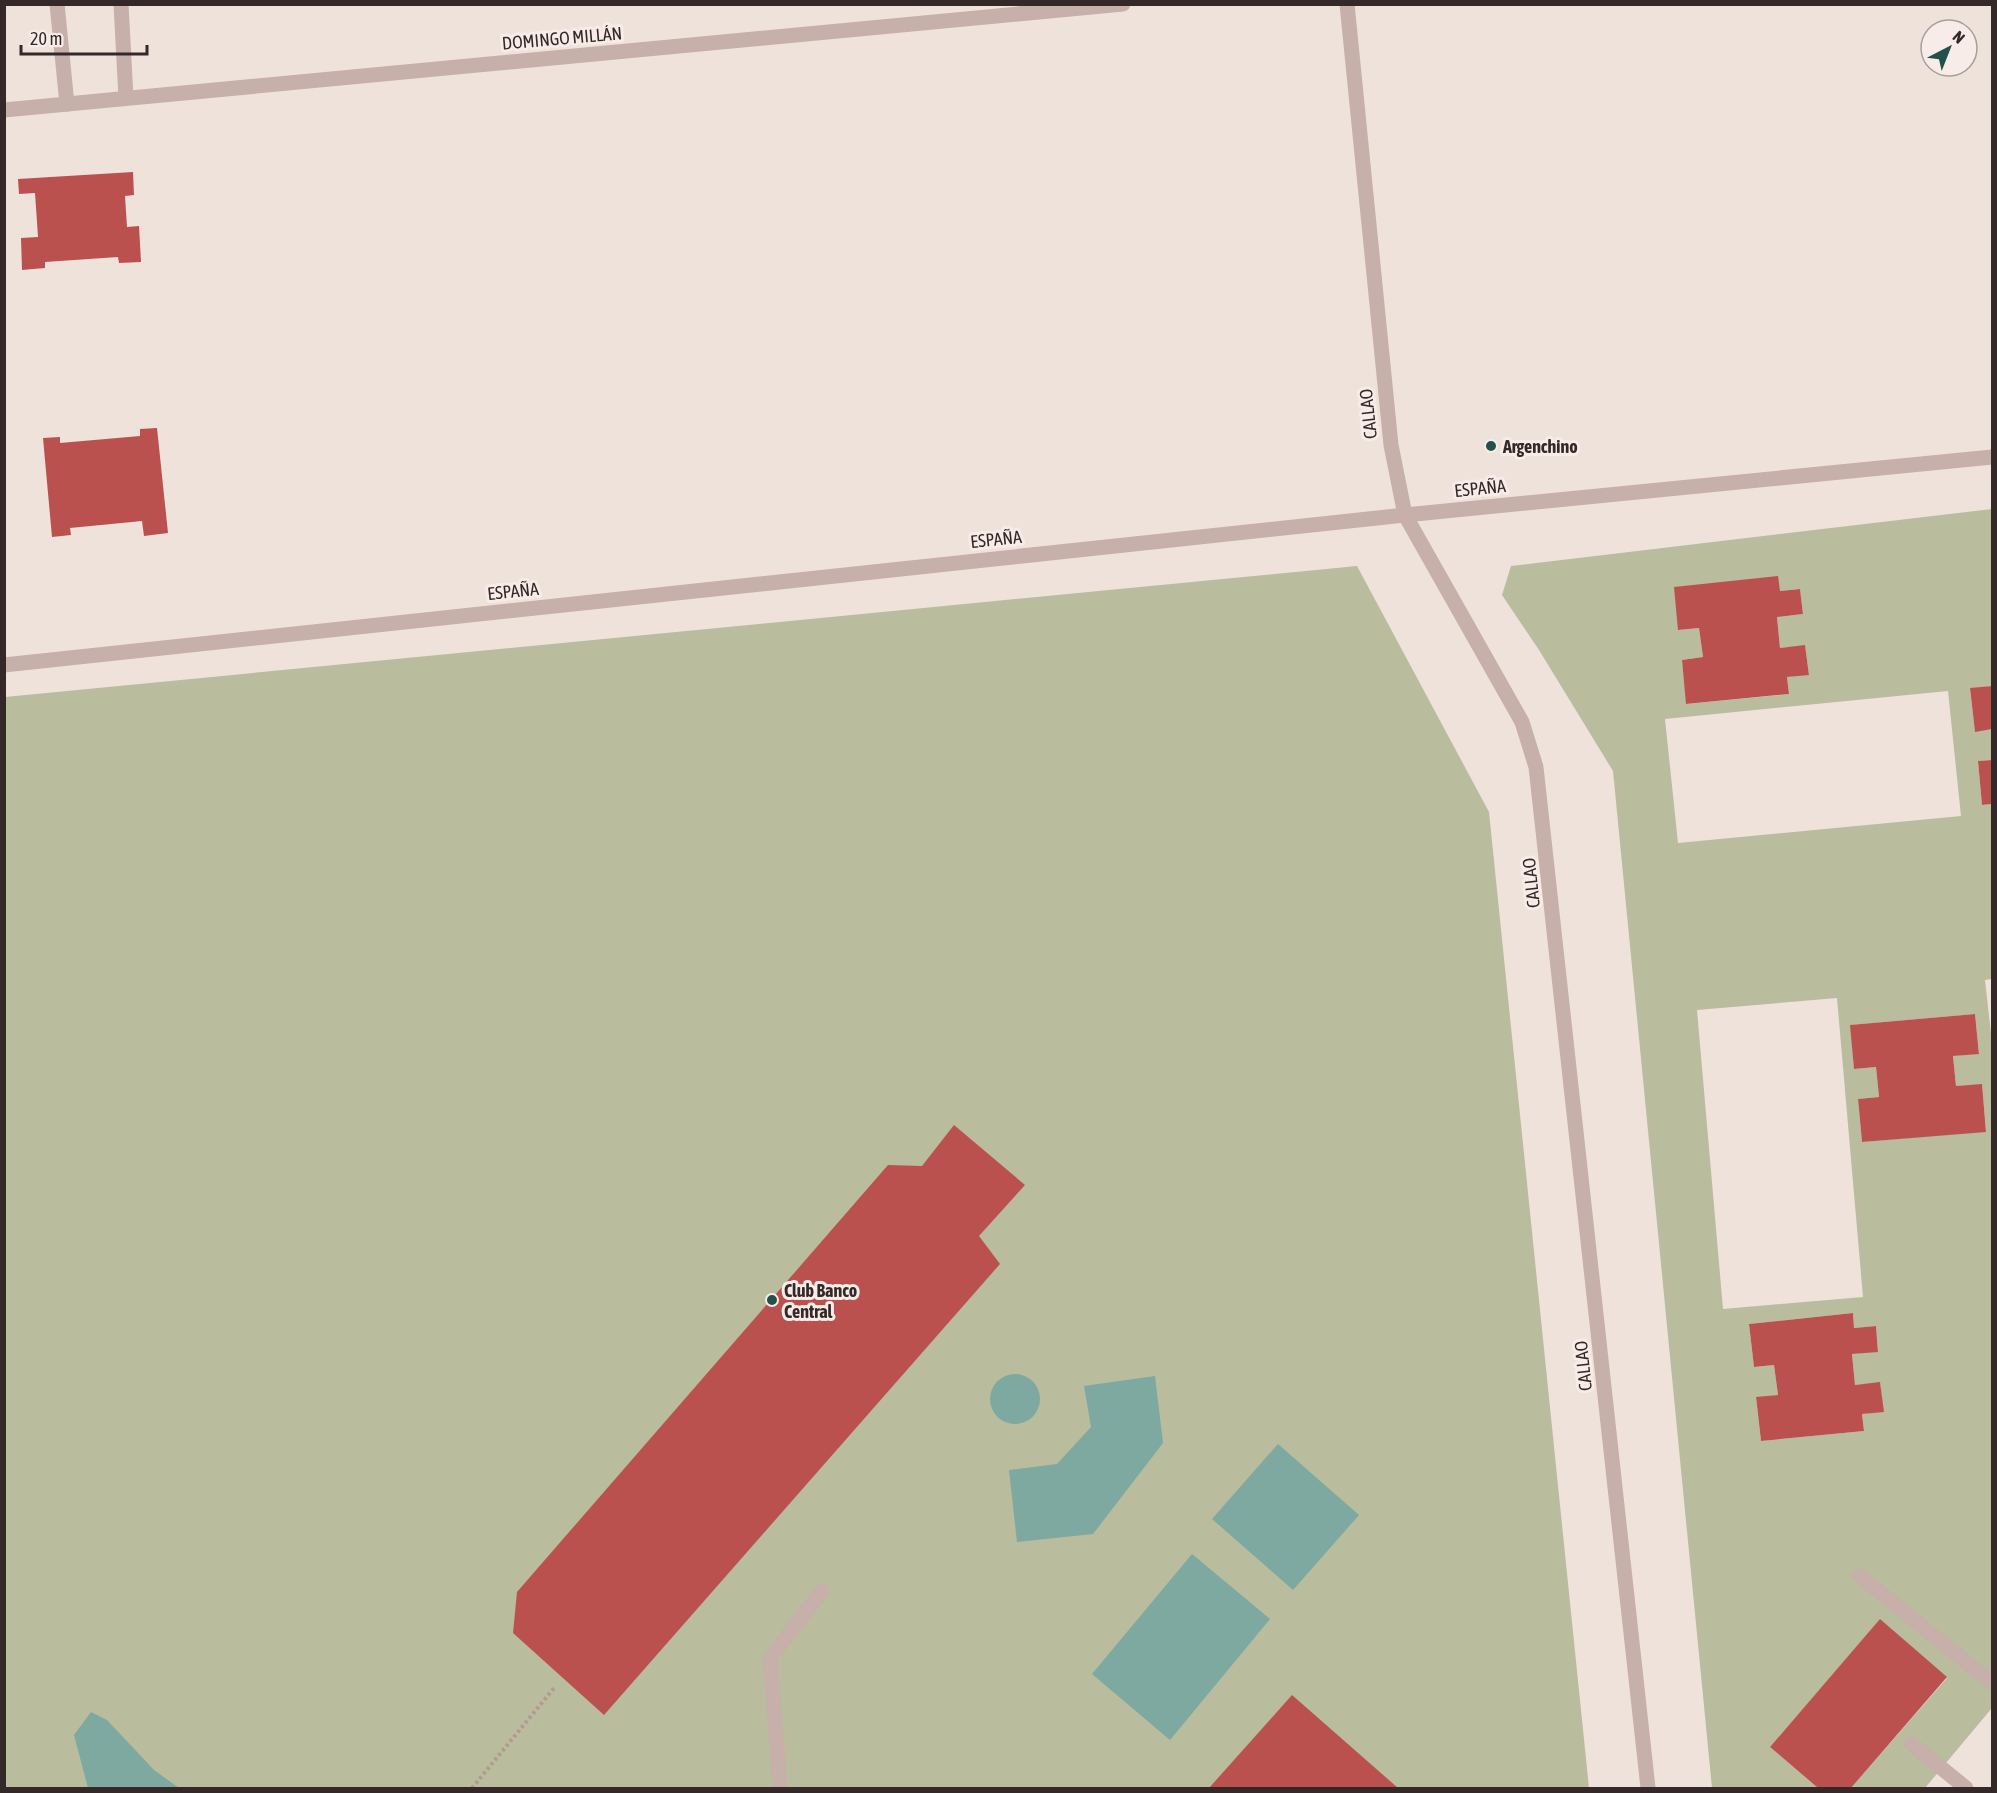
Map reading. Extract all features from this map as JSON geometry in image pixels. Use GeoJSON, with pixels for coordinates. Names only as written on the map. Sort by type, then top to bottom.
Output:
{"type":"FeatureCollection","features":[{"type":"Feature","properties":{"kind":"street"},"geometry":{"type":"LineString","coordinates":[[57,4],[67,104]]}},
{"type":"Feature","properties":{"kind":"street"},"geometry":{"type":"LineString","coordinates":[[121,4],[126,98]]}},
{"type":"Feature","properties":{"kind":"street","name":"DOMINGO MILLÁN"},"geometry":{"type":"LineString","coordinates":[[4,110],[1123,4]]}},
{"type":"Feature","properties":{"kind":"street","name":"CALLAO"},"geometry":{"type":"LineString","coordinates":[[1347,4],[1391,445],[1405,515],[1522,722],[1536,767],[1648,1788]]}},
{"type":"Feature","properties":{"kind":"street","name":"ESPAÑA"},"geometry":{"type":"LineString","coordinates":[[4,664],[1405,515],[1992,457]]}},
{"type":"Feature","properties":{"kind":"street"},"geometry":{"type":"LineString","coordinates":[[1860,1576],[1992,1683]]}},
{"type":"Feature","properties":{"kind":"street"},"geometry":{"type":"LineString","coordinates":[[780,1788],[770,1658],[822,1591]]}},
{"type":"Feature","properties":{"kind":"street"},"geometry":{"type":"LineString","coordinates":[[1912,1744],[1966,1788]]}},
{"type":"Feature","properties":{"kind":"path"},"geometry":{"type":"LineString","coordinates":[[471,1788],[554,1688]]}},
{"type":"Feature","properties":{"kind":"green space"},"geometry":{"type":"Polygon","coordinates":[[[1992,509],[1992,686],[1970,689],[1975,731],[1992,729],[1992,760],[1978,761],[1982,805],[1992,804],[1992,979],[1985,980],[1992,1043],[1992,1708],[1925,1788],[1851,1788],[1947,1678],[1880,1620],[1770,1747],[1818,1788],[1712,1788],[1613,771],[1539,650],[1502,595],[1511,566],[1992,509]],[[1800,589],[1780,591],[1678,630],[1699,628],[1703,657],[1682,660],[1687,704],[1789,694],[1787,677],[1809,674],[1805,646],[1780,648],[1777,617],[1803,614],[1800,589]],[[1948,691],[1665,719],[1678,843],[1961,816],[1948,691]],[[1837,998],[1697,1010],[1723,1309],[1863,1297],[1837,998]],[[1975,1014],[1851,1025],[1854,1069],[1876,1067],[1879,1097],[1858,1099],[1862,1142],[1986,1131],[1982,1085],[1956,1086],[1953,1056],[1979,1053],[1975,1014]],[[1853,1313],[1749,1324],[1754,1367],[1774,1365],[1778,1395],[1756,1398],[1761,1441],[1864,1431],[1862,1414],[1883,1411],[1880,1383],[1855,1385],[1852,1354],[1878,1351],[1876,1326],[1854,1328],[1853,1313]]]}},
{"type":"Feature","properties":{"kind":"green space","name":"Club Banco Central"},"geometry":{"type":"Polygon","coordinates":[[[1357,566],[1489,812],[1589,1788],[5,1788],[5,697],[1357,566]]]}},
{"type":"Feature","properties":{"kind":"water"},"geometry":{"type":"Polygon","coordinates":[[[1015,1374],[1024,1376],[1035,1385],[1040,1399],[1038,1408],[1029,1419],[1015,1424],[1006,1422],[995,1413],[990,1399],[992,1390],[1001,1379],[1015,1374]]]}},
{"type":"Feature","properties":{"kind":"water"},"geometry":{"type":"Polygon","coordinates":[[[1155,1376],[1163,1443],[1093,1534],[1017,1542],[1009,1470],[1057,1464],[1091,1427],[1084,1386],[1155,1376]]]}},
{"type":"Feature","properties":{"kind":"water"},"geometry":{"type":"Polygon","coordinates":[[[1278,1444],[1359,1515],[1293,1590],[1212,1519],[1278,1444]]]}},
{"type":"Feature","properties":{"kind":"water"},"geometry":{"type":"Polygon","coordinates":[[[1192,1554],[1270,1619],[1170,1740],[1092,1674],[1192,1554]]]}},
{"type":"Feature","properties":{"kind":"water"},"geometry":{"type":"Polygon","coordinates":[[[91,1712],[107,1720],[154,1770],[179,1788],[88,1788],[74,1735],[91,1712]]]}},
{"type":"Feature","properties":{"kind":"building"},"geometry":{"type":"Polygon","coordinates":[[[133,172],[134,195],[125,196],[127,227],[139,226],[141,262],[119,263],[118,257],[45,262],[45,268],[22,270],[21,238],[38,237],[35,193],[19,194],[18,179],[133,172]]]}},
{"type":"Feature","properties":{"kind":"building"},"geometry":{"type":"Polygon","coordinates":[[[157,428],[168,533],[144,536],[142,521],[70,528],[71,535],[52,537],[43,438],[60,437],[60,443],[140,436],[140,429],[157,428]]]}},
{"type":"Feature","properties":{"kind":"building"},"geometry":{"type":"Polygon","coordinates":[[[1778,576],[1780,591],[1800,589],[1803,614],[1777,617],[1780,648],[1805,645],[1809,675],[1787,677],[1789,694],[1686,704],[1682,660],[1703,657],[1699,628],[1678,630],[1674,587],[1778,576]]]}},
{"type":"Feature","properties":{"kind":"building"},"geometry":{"type":"Polygon","coordinates":[[[1992,686],[1992,729],[1975,732],[1970,688],[1992,686]]]}},
{"type":"Feature","properties":{"kind":"building"},"geometry":{"type":"Polygon","coordinates":[[[1992,760],[1992,804],[1982,805],[1978,761],[1992,760]]]}},
{"type":"Feature","properties":{"kind":"building"},"geometry":{"type":"Polygon","coordinates":[[[1975,1014],[1979,1054],[1953,1056],[1956,1086],[1982,1084],[1986,1132],[1862,1142],[1858,1099],[1879,1097],[1876,1067],[1854,1069],[1850,1025],[1975,1014]]]}},
{"type":"Feature","properties":{"kind":"building"},"geometry":{"type":"Polygon","coordinates":[[[954,1125],[1025,1185],[979,1236],[1000,1264],[604,1715],[513,1633],[517,1592],[888,1165],[922,1166],[954,1125]]]}},
{"type":"Feature","properties":{"kind":"building"},"geometry":{"type":"Polygon","coordinates":[[[1853,1313],[1854,1328],[1876,1326],[1878,1352],[1852,1354],[1855,1385],[1880,1382],[1884,1412],[1862,1414],[1864,1431],[1761,1441],[1756,1397],[1778,1395],[1774,1365],[1754,1367],[1749,1324],[1853,1313]]]}},
{"type":"Feature","properties":{"kind":"building"},"geometry":{"type":"Polygon","coordinates":[[[1880,1619],[1947,1677],[1851,1788],[1818,1788],[1770,1747],[1880,1619]]]}},
{"type":"Feature","properties":{"kind":"building"},"geometry":{"type":"Polygon","coordinates":[[[1292,1695],[1398,1788],[1209,1788],[1292,1695]]]}},
{"type":"Feature","properties":{"kind":"place","name":"Argenchino"},"geometry":{"type":"Point","coordinates":[1491,446]}},
{"type":"Feature","properties":{"kind":"place","name":"Club Banco Central"},"geometry":{"type":"Point","coordinates":[772,1300]}}]}
